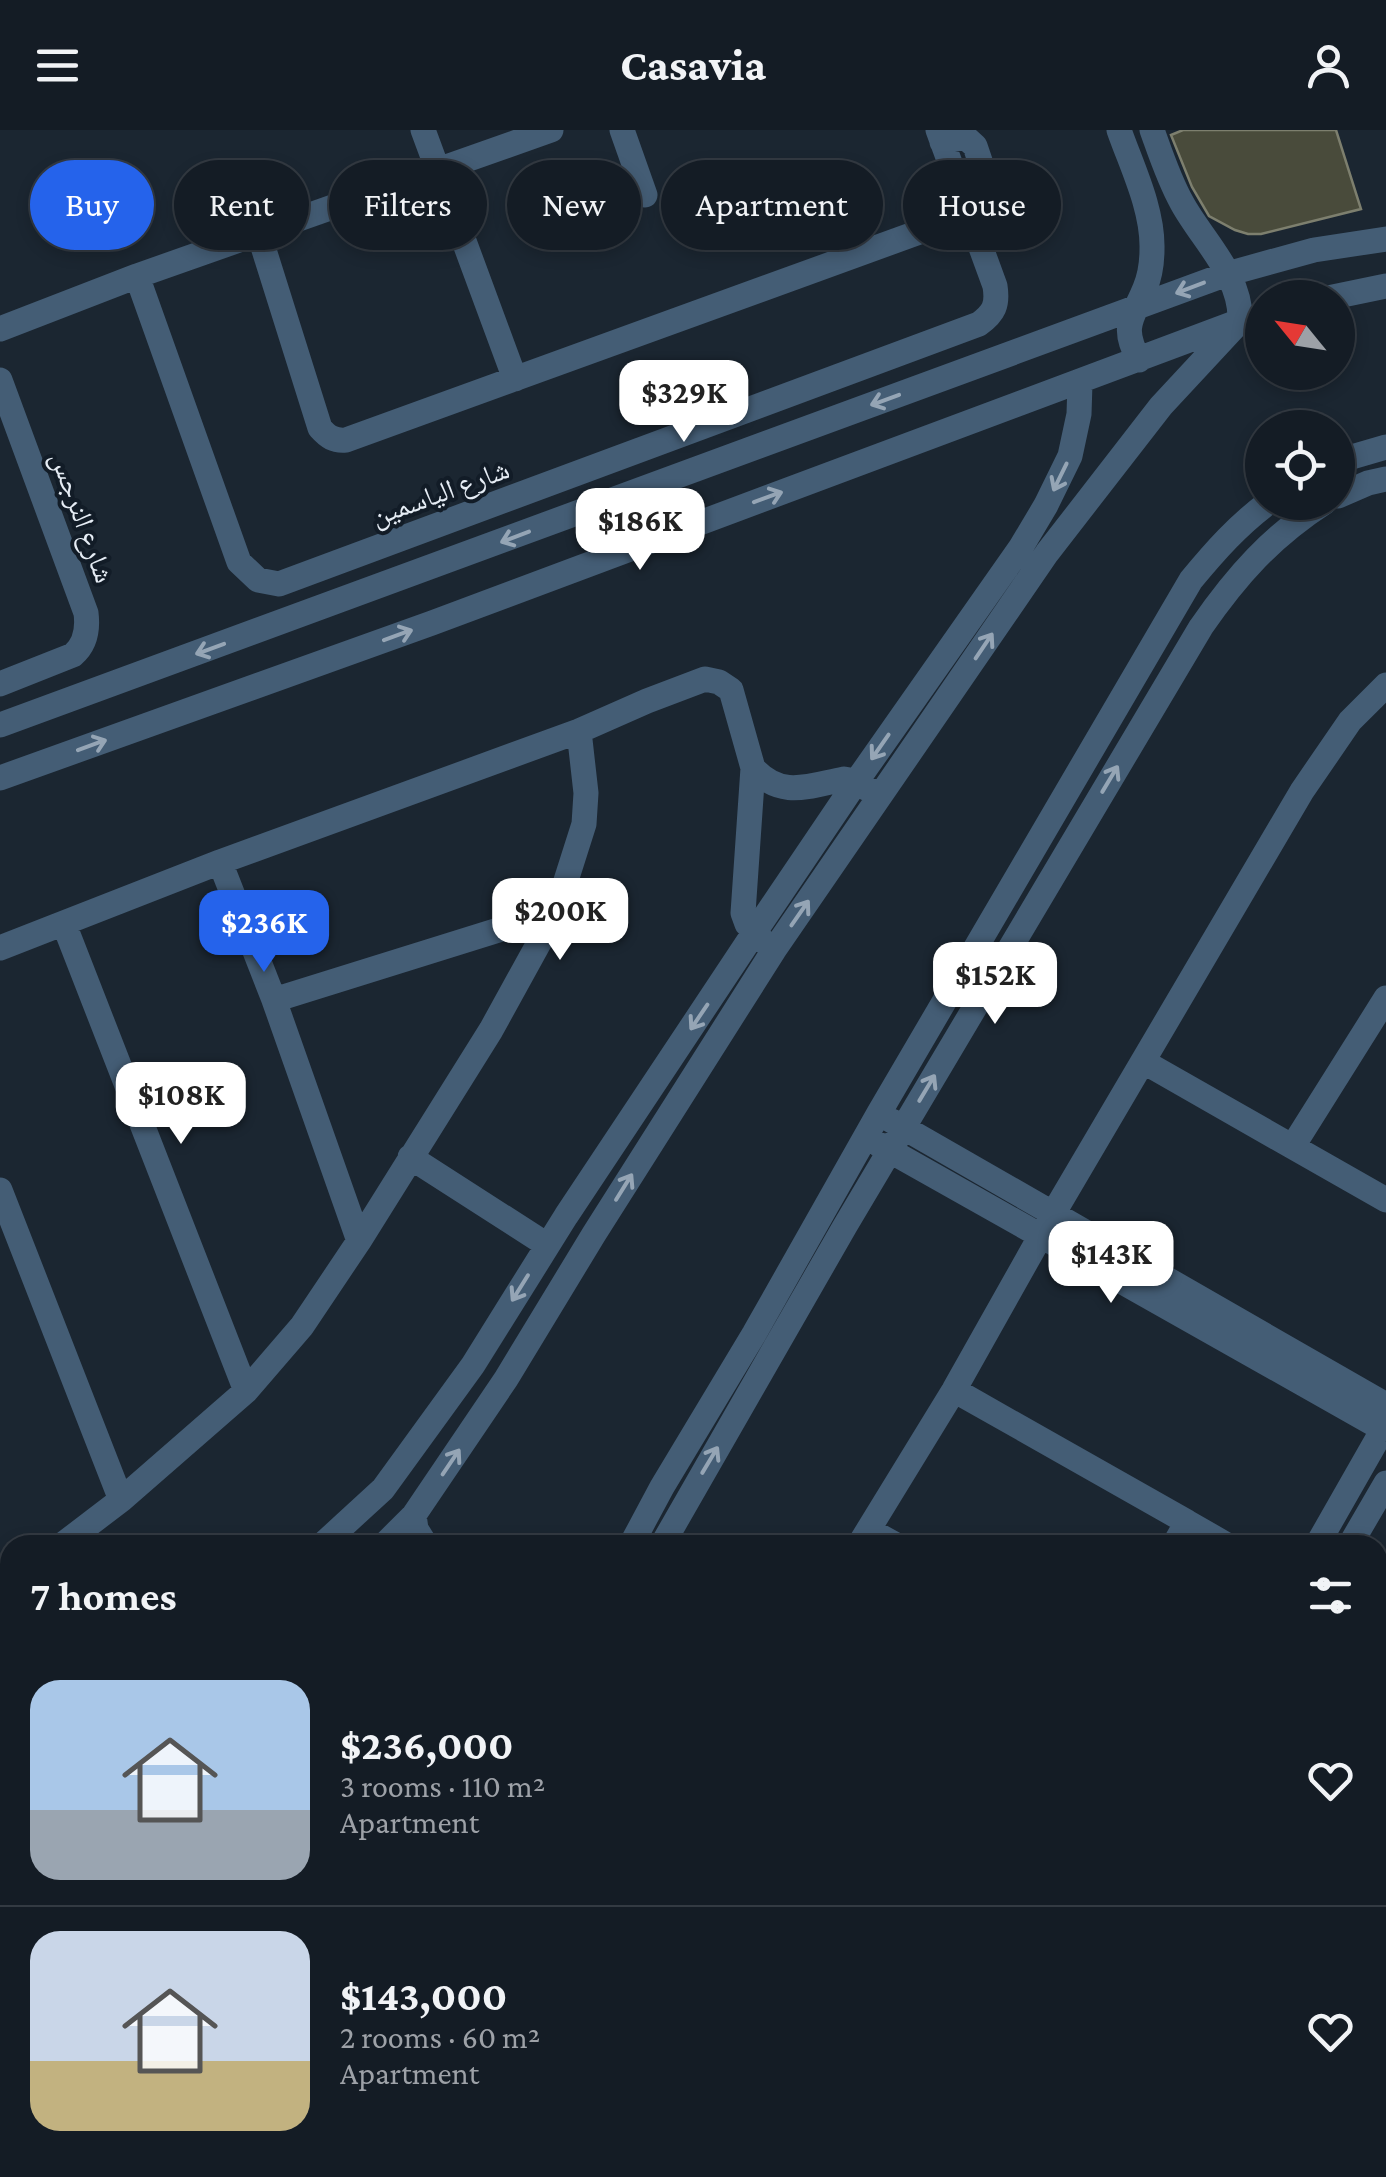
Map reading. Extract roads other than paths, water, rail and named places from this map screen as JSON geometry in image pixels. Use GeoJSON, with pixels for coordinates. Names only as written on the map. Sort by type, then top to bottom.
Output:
{"type":"FeatureCollection","features":[{"type":"Feature","properties":{"kind":"street"},"geometry":{"type":"LineString","coordinates":[[423,130],[434,160]]}},
{"type":"Feature","properties":{"kind":"street"},"geometry":{"type":"LineString","coordinates":[[465,160],[550,130]]}},
{"type":"Feature","properties":{"kind":"street"},"geometry":{"type":"LineString","coordinates":[[622,130],[645,194]]}},
{"type":"Feature","properties":{"kind":"street"},"geometry":{"type":"LineString","coordinates":[[1119,130],[1151,232],[1149,273],[1133,310],[1130,334],[1139,360]]}},
{"type":"Feature","properties":{"kind":"street"},"geometry":{"type":"LineString","coordinates":[[1152,130],[1182,203],[1227,274],[1245,311]]}},
{"type":"Feature","properties":{"kind":"street"},"geometry":{"type":"LineString","coordinates":[[940,136],[965,137],[975,146],[980,160]]}},
{"type":"Feature","properties":{"kind":"street","name":"شارع الياسمين"},"geometry":{"type":"LineString","coordinates":[[940,136],[949,160]]}},
{"type":"Feature","properties":{"kind":"street"},"geometry":{"type":"LineString","coordinates":[[264,250],[320,428],[336,441],[903,238]]}},
{"type":"Feature","properties":{"kind":"street"},"geometry":{"type":"LineString","coordinates":[[0,725],[1227,274],[1314,250],[1386,239]]}},
{"type":"Feature","properties":{"kind":"street"},"geometry":{"type":"LineString","coordinates":[[0,329],[213,250]]}},
{"type":"Feature","properties":{"kind":"street"},"geometry":{"type":"LineString","coordinates":[[467,250],[515,379]]}},
{"type":"Feature","properties":{"kind":"street","name":"شارع الياسمين"},"geometry":{"type":"LineString","coordinates":[[137,276],[239,562],[258,580],[279,584],[979,324],[991,315],[998,301],[981,250]]}},
{"type":"Feature","properties":{"kind":"street"},"geometry":{"type":"LineString","coordinates":[[1355,292],[1386,286]]}},
{"type":"Feature","properties":{"kind":"street"},"geometry":{"type":"LineString","coordinates":[[0,778],[432,623],[1245,320]]}},
{"type":"Feature","properties":{"kind":"street"},"geometry":{"type":"LineString","coordinates":[[333,1535],[384,1489],[473,1365],[566,1216],[764,942],[880,797],[1048,553],[1161,406],[1245,324]]}},
{"type":"Feature","properties":{"kind":"street","name":"شارع النرجس"},"geometry":{"type":"LineString","coordinates":[[0,380],[88,625],[86,638],[73,655],[0,684]]}},
{"type":"Feature","properties":{"kind":"street"},"geometry":{"type":"LineString","coordinates":[[394,1535],[414,1515],[506,1379],[856,782],[1021,547],[1070,456],[1080,383]]}},
{"type":"Feature","properties":{"kind":"street"},"geometry":{"type":"LineString","coordinates":[[766,402],[808,428]]}},
{"type":"Feature","properties":{"kind":"street"},"geometry":{"type":"LineString","coordinates":[[1355,456],[1386,446]]}},
{"type":"Feature","properties":{"kind":"street"},"geometry":{"type":"LineString","coordinates":[[1355,489],[1386,479]]}},
{"type":"Feature","properties":{"kind":"street"},"geometry":{"type":"LineString","coordinates":[[636,1535],[1191,580],[1245,520]]}},
{"type":"Feature","properties":{"kind":"street"},"geometry":{"type":"LineString","coordinates":[[668,1535],[896,1139],[1201,626],[1229,586],[1260,552],[1298,520]]}},
{"type":"Feature","properties":{"kind":"street"},"geometry":{"type":"LineString","coordinates":[[342,561],[355,596]]}},
{"type":"Feature","properties":{"kind":"street"},"geometry":{"type":"LineString","coordinates":[[0,948],[220,862],[579,731],[705,679],[725,684],[731,690],[752,768],[743,901],[748,924],[764,942]]}},
{"type":"Feature","properties":{"kind":"street"},"geometry":{"type":"LineString","coordinates":[[865,1535],[954,1390],[1302,791],[1350,721],[1386,685]]}},
{"type":"Feature","properties":{"kind":"street"},"geometry":{"type":"LineString","coordinates":[[75,1535],[246,1391],[302,1326],[360,1241],[492,1030],[556,912],[584,824],[586,793],[579,731]]}},
{"type":"Feature","properties":{"kind":"street"},"geometry":{"type":"LineString","coordinates":[[752,768],[762,778],[787,789],[844,779],[880,797]]}},
{"type":"Feature","properties":{"kind":"street"},"geometry":{"type":"LineString","coordinates":[[1048,824],[1074,841]]}},
{"type":"Feature","properties":{"kind":"street"},"geometry":{"type":"LineString","coordinates":[[220,862],[360,1241]]}},
{"type":"Feature","properties":{"kind":"street"},"geometry":{"type":"LineString","coordinates":[[274,1000],[556,912]]}},
{"type":"Feature","properties":{"kind":"street"},"geometry":{"type":"LineString","coordinates":[[64,924],[246,1391]]}},
{"type":"Feature","properties":{"kind":"street"},"geometry":{"type":"LineString","coordinates":[[1293,1146],[1386,998]]}},
{"type":"Feature","properties":{"kind":"street"},"geometry":{"type":"LineString","coordinates":[[1144,1062],[1386,1200]]}},
{"type":"Feature","properties":{"kind":"street"},"geometry":{"type":"LineString","coordinates":[[879,1113],[896,1139]]}},
{"type":"Feature","properties":{"kind":"street"},"geometry":{"type":"LineString","coordinates":[[865,1136],[896,1139],[1385,1419],[1326,1535]]}},
{"type":"Feature","properties":{"kind":"street"},"geometry":{"type":"LineString","coordinates":[[410,1157],[547,1245]]}},
{"type":"Feature","properties":{"kind":"street"},"geometry":{"type":"LineString","coordinates":[[0,1190],[121,1500]]}},
{"type":"Feature","properties":{"kind":"street"},"geometry":{"type":"LineString","coordinates":[[566,1216],[594,1234]]}},
{"type":"Feature","properties":{"kind":"street"},"geometry":{"type":"LineString","coordinates":[[954,1390],[1180,1534]]}},
{"type":"Feature","properties":{"kind":"street"},"geometry":{"type":"LineString","coordinates":[[1356,1535],[1386,1483]]}},
{"type":"Feature","properties":{"kind":"street"},"geometry":{"type":"LineString","coordinates":[[414,1515],[420,1535]]}}]}
